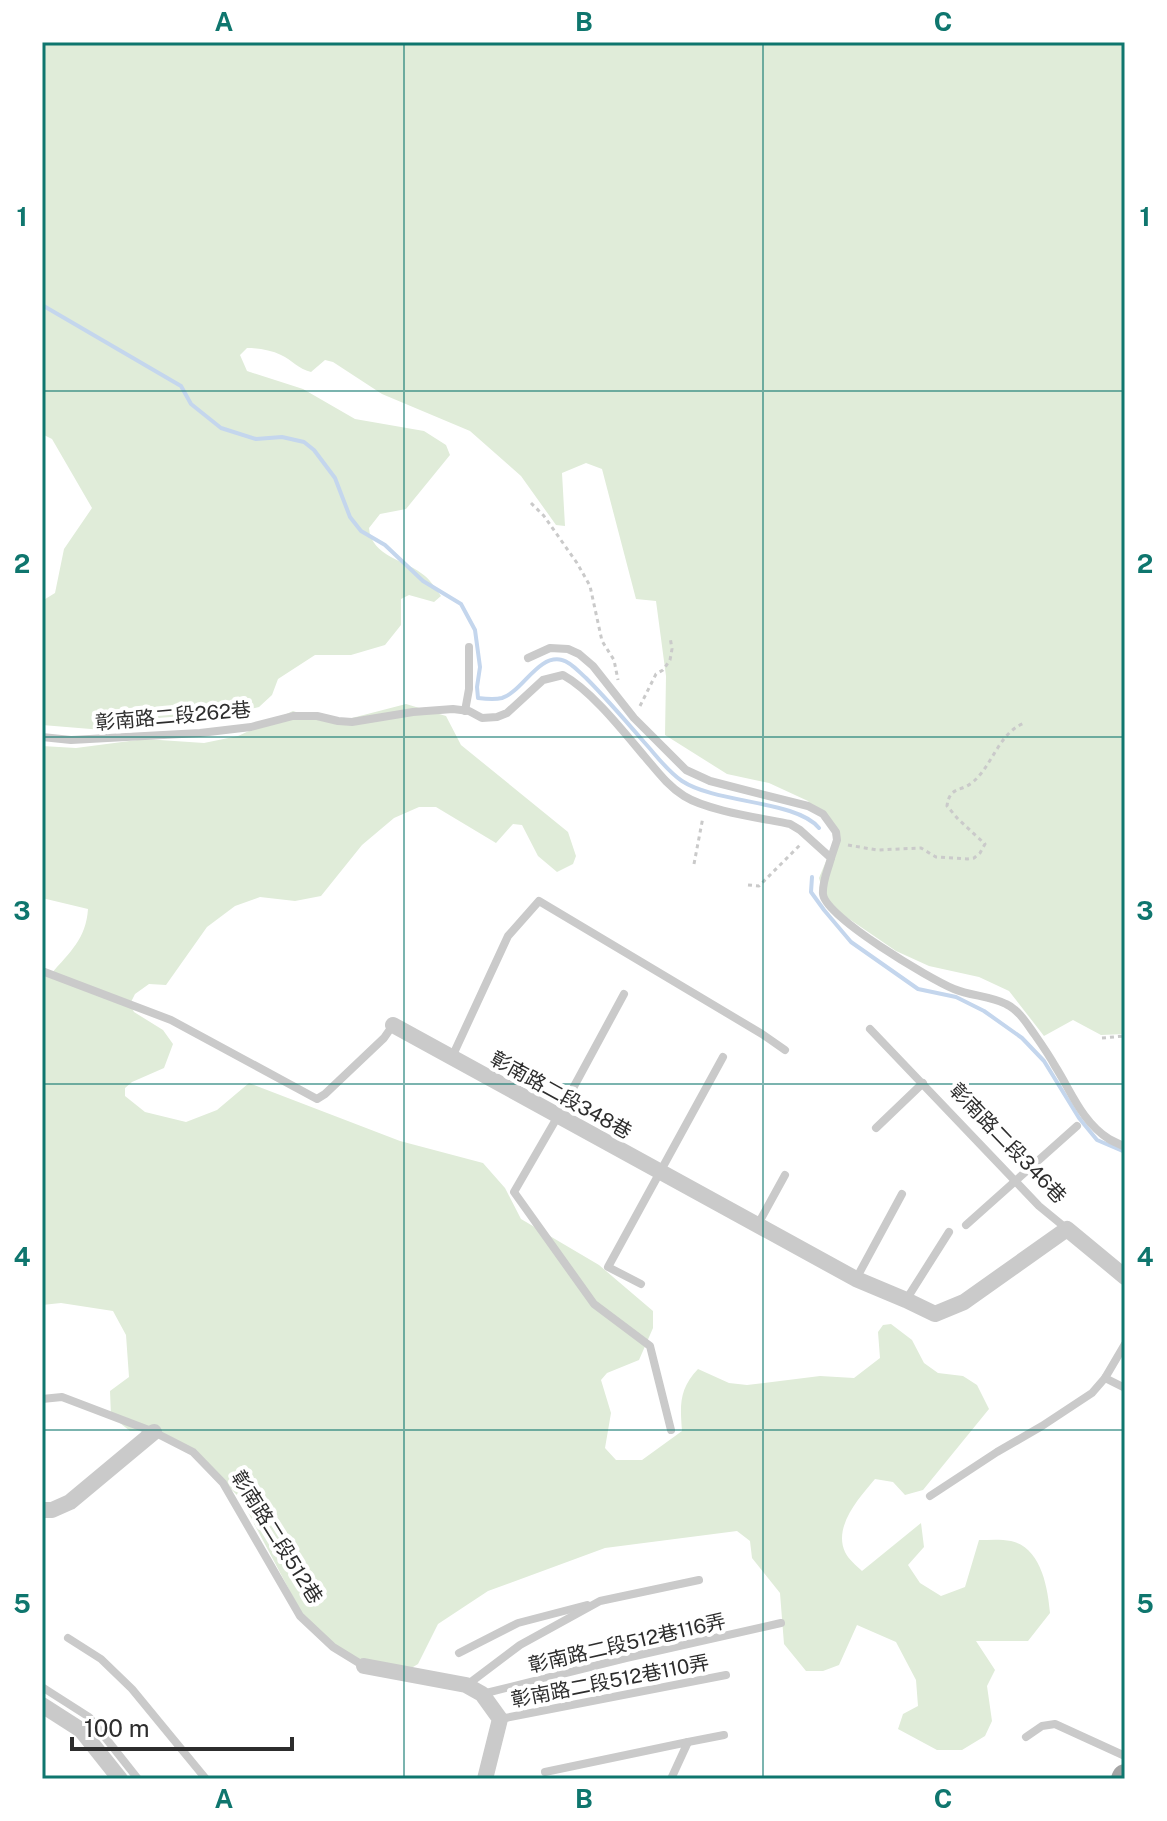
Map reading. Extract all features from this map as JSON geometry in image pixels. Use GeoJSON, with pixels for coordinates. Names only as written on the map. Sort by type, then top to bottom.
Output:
{"type":"FeatureCollection","features":[{"type":"Feature","properties":{"kind":"street","name":"彰南路二段348巷"},"geometry":{"type":"LineString","coordinates":[[393,1025],[856,1279],[935,1314],[964,1302],[1067,1229]]}},
{"type":"Feature","properties":{"kind":"street","name":"彰南路二段346巷"},"geometry":{"type":"LineString","coordinates":[[1067,1229],[1125,1277]]}},
{"type":"Feature","properties":{"kind":"street"},"geometry":{"type":"LineString","coordinates":[[42,1510],[52,1510],[70,1502],[154,1432]]}},
{"type":"Feature","properties":{"kind":"street","name":"彰南路二段512巷"},"geometry":{"type":"LineString","coordinates":[[364,1666],[466,1685],[482,1694],[500,1719]]}},
{"type":"Feature","properties":{"kind":"street"},"geometry":{"type":"LineString","coordinates":[[42,1705],[81,1730],[120,1779]]}},
{"type":"Feature","properties":{"kind":"street"},"geometry":{"type":"LineString","coordinates":[[485,1779],[500,1719]]}},
{"type":"Feature","properties":{"kind":"lane"},"geometry":{"type":"LineString","coordinates":[[465,711],[469,689],[469,647]]}},
{"type":"Feature","properties":{"kind":"lane"},"geometry":{"type":"LineString","coordinates":[[528,658],[550,648],[568,649],[579,654],[593,666],[634,718],[686,770],[710,781],[808,806],[823,814],[836,832],[837,840],[824,881],[823,895],[832,910],[922,972],[957,990],[1009,1005],[1028,1024],[1043,1046],[1078,1107],[1107,1138],[1125,1147]]}},
{"type":"Feature","properties":{"kind":"lane","name":"彰南路二段262巷"},"geometry":{"type":"LineString","coordinates":[[42,737],[71,740],[200,733],[251,727],[293,716],[317,716],[352,722],[453,709],[482,718],[497,717],[507,713],[543,680],[563,675],[586,693],[671,787],[685,797],[705,805],[790,824],[831,858]]}},
{"type":"Feature","properties":{"kind":"lane"},"geometry":{"type":"LineString","coordinates":[[452,1057],[508,936],[539,901],[785,1050]]}},
{"type":"Feature","properties":{"kind":"lane","name":"彰南路二段348巷"},"geometry":{"type":"LineString","coordinates":[[42,971],[171,1020],[317,1099],[384,1038],[393,1025]]}},
{"type":"Feature","properties":{"kind":"lane"},"geometry":{"type":"LineString","coordinates":[[624,994],[514,1192],[594,1304],[650,1346],[671,1430]]}},
{"type":"Feature","properties":{"kind":"lane","name":"彰南路二段346巷"},"geometry":{"type":"LineString","coordinates":[[870,1029],[1039,1206],[1067,1229]]}},
{"type":"Feature","properties":{"kind":"lane"},"geometry":{"type":"LineString","coordinates":[[641,1284],[608,1267],[723,1057]]}},
{"type":"Feature","properties":{"kind":"lane"},"geometry":{"type":"LineString","coordinates":[[876,1128],[923,1083]]}},
{"type":"Feature","properties":{"kind":"lane"},"geometry":{"type":"LineString","coordinates":[[966,1225],[1077,1126]]}},
{"type":"Feature","properties":{"kind":"lane"},"geometry":{"type":"LineString","coordinates":[[757,1226],[785,1175]]}},
{"type":"Feature","properties":{"kind":"lane"},"geometry":{"type":"LineString","coordinates":[[856,1279],[902,1194]]}},
{"type":"Feature","properties":{"kind":"lane"},"geometry":{"type":"LineString","coordinates":[[906,1300],[949,1232]]}},
{"type":"Feature","properties":{"kind":"lane"},"geometry":{"type":"LineString","coordinates":[[930,1496],[1092,1393],[1105,1378],[1125,1344]]}},
{"type":"Feature","properties":{"kind":"lane"},"geometry":{"type":"LineString","coordinates":[[1105,1378],[1125,1388]]}},
{"type":"Feature","properties":{"kind":"lane","name":"彰南路二段512巷"},"geometry":{"type":"LineString","coordinates":[[42,1399],[62,1397],[154,1432],[193,1452],[223,1483],[300,1616],[333,1647],[364,1666]]}},
{"type":"Feature","properties":{"kind":"lane"},"geometry":{"type":"LineString","coordinates":[[459,1653],[518,1623],[600,1601],[699,1580]]}},
{"type":"Feature","properties":{"kind":"lane"},"geometry":{"type":"LineString","coordinates":[[466,1685],[520,1645],[600,1601]]}},
{"type":"Feature","properties":{"kind":"lane","name":"彰南路二段512巷116弄"},"geometry":{"type":"LineString","coordinates":[[482,1694],[781,1623]]}},
{"type":"Feature","properties":{"kind":"lane"},"geometry":{"type":"LineString","coordinates":[[68,1638],[101,1659],[132,1689],[206,1779]]}},
{"type":"Feature","properties":{"kind":"lane","name":"彰南路二段512巷110弄"},"geometry":{"type":"LineString","coordinates":[[500,1719],[726,1675]]}},
{"type":"Feature","properties":{"kind":"lane"},"geometry":{"type":"LineString","coordinates":[[42,1687],[89,1717],[138,1779]]}},
{"type":"Feature","properties":{"kind":"lane"},"geometry":{"type":"LineString","coordinates":[[1026,1737],[1042,1726],[1055,1724],[1125,1756]]}},
{"type":"Feature","properties":{"kind":"lane"},"geometry":{"type":"LineString","coordinates":[[545,1772],[724,1735]]}},
{"type":"Feature","properties":{"kind":"lane"},"geometry":{"type":"LineString","coordinates":[[671,1779],[688,1742]]}},
{"type":"Feature","properties":{"kind":"path"},"geometry":{"type":"LineString","coordinates":[[531,503],[544,516],[590,586],[602,641],[614,660],[618,678],[617,696]]}},
{"type":"Feature","properties":{"kind":"path"},"geometry":{"type":"LineString","coordinates":[[634,718],[656,674],[670,660],[670,637]]}},
{"type":"Feature","properties":{"kind":"path"},"geometry":{"type":"LineString","coordinates":[[837,840],[850,846],[877,850],[921,848],[936,857],[974,858],[985,844],[947,806],[949,797],[953,790],[974,782],[1005,738],[1016,726],[1025,723]]}},
{"type":"Feature","properties":{"kind":"path"},"geometry":{"type":"LineString","coordinates":[[694,864],[705,805]]}},
{"type":"Feature","properties":{"kind":"path"},"geometry":{"type":"LineString","coordinates":[[748,885],[759,886],[808,837]]}},
{"type":"Feature","properties":{"kind":"path"},"geometry":{"type":"LineString","coordinates":[[1102,1038],[1125,1036]]}},
{"type":"Feature","properties":{"kind":"green space"},"geometry":{"type":"Polygon","coordinates":[[[42,42],[1125,42],[1125,1034],[1101,1035],[1073,1020],[1044,1036],[1009,991],[979,977],[929,966],[896,951],[836,910],[824,896],[819,878],[834,842],[832,831],[808,801],[769,783],[727,774],[665,735],[666,676],[656,601],[636,599],[602,469],[586,463],[562,473],[565,526],[556,525],[521,476],[470,431],[382,394],[333,362],[325,360],[311,372],[269,351],[247,348],[240,355],[247,371],[303,389],[355,419],[424,431],[446,445],[450,455],[406,509],[380,514],[369,528],[371,538],[383,552],[425,576],[441,596],[434,602],[409,595],[401,599],[401,625],[385,645],[351,655],[315,655],[278,679],[272,695],[259,707],[182,725],[103,730],[42,725],[42,601],[55,593],[64,549],[92,508],[52,439],[42,434],[42,42]]]}},
{"type":"Feature","properties":{"kind":"green space"},"geometry":{"type":"Polygon","coordinates":[[[406,704],[446,716],[461,745],[568,832],[576,856],[573,864],[557,872],[538,856],[522,825],[513,824],[496,843],[436,807],[419,807],[394,818],[362,845],[321,896],[295,901],[260,897],[235,906],[207,927],[166,985],[149,984],[135,994],[130,1004],[134,1012],[163,1030],[173,1044],[164,1068],[132,1082],[125,1088],[125,1096],[145,1112],[186,1122],[217,1110],[249,1083],[400,1141],[483,1163],[505,1188],[521,1219],[599,1265],[653,1311],[653,1328],[639,1360],[607,1373],[601,1380],[611,1413],[605,1448],[616,1460],[642,1460],[682,1431],[682,1398],[687,1383],[698,1369],[729,1383],[747,1385],[820,1376],[854,1378],[880,1358],[878,1332],[883,1325],[891,1324],[912,1340],[924,1363],[938,1373],[963,1376],[977,1385],[989,1409],[923,1490],[905,1495],[893,1482],[875,1479],[850,1512],[842,1542],[850,1560],[862,1571],[921,1523],[924,1547],[908,1565],[920,1583],[941,1596],[965,1587],[979,1540],[1011,1541],[1029,1551],[1036,1560],[1045,1581],[1050,1613],[1028,1641],[976,1641],[995,1670],[987,1686],[992,1721],[985,1736],[962,1750],[937,1750],[898,1729],[903,1714],[918,1706],[916,1680],[896,1642],[857,1625],[839,1665],[823,1671],[806,1671],[784,1644],[780,1593],[752,1558],[750,1541],[737,1531],[605,1548],[488,1591],[438,1624],[418,1664],[403,1673],[386,1674],[333,1644],[302,1614],[241,1499],[186,1445],[160,1431],[130,1431],[111,1416],[110,1391],[129,1377],[126,1335],[113,1311],[61,1303],[42,1305],[42,969],[51,974],[71,952],[84,929],[88,909],[42,898],[42,746],[76,748],[145,739],[204,743],[238,736],[293,711],[317,719],[352,718],[406,704]]]}},
{"type":"Feature","properties":{"kind":"waterway"},"geometry":{"type":"LineString","coordinates":[[42,305],[181,386],[191,404],[221,428],[256,439],[282,437],[304,442],[314,450],[335,478],[350,517],[361,531],[385,545],[423,581],[461,604],[475,630],[480,667],[478,698],[502,698],[545,662],[565,661],[593,686],[682,781],[715,794],[793,812],[819,828]]}},
{"type":"Feature","properties":{"kind":"waterway"},"geometry":{"type":"LineString","coordinates":[[812,877],[811,892],[851,942],[918,989],[956,997],[984,1011],[1022,1038],[1044,1061],[1079,1118],[1097,1140],[1125,1152]]}}]}
